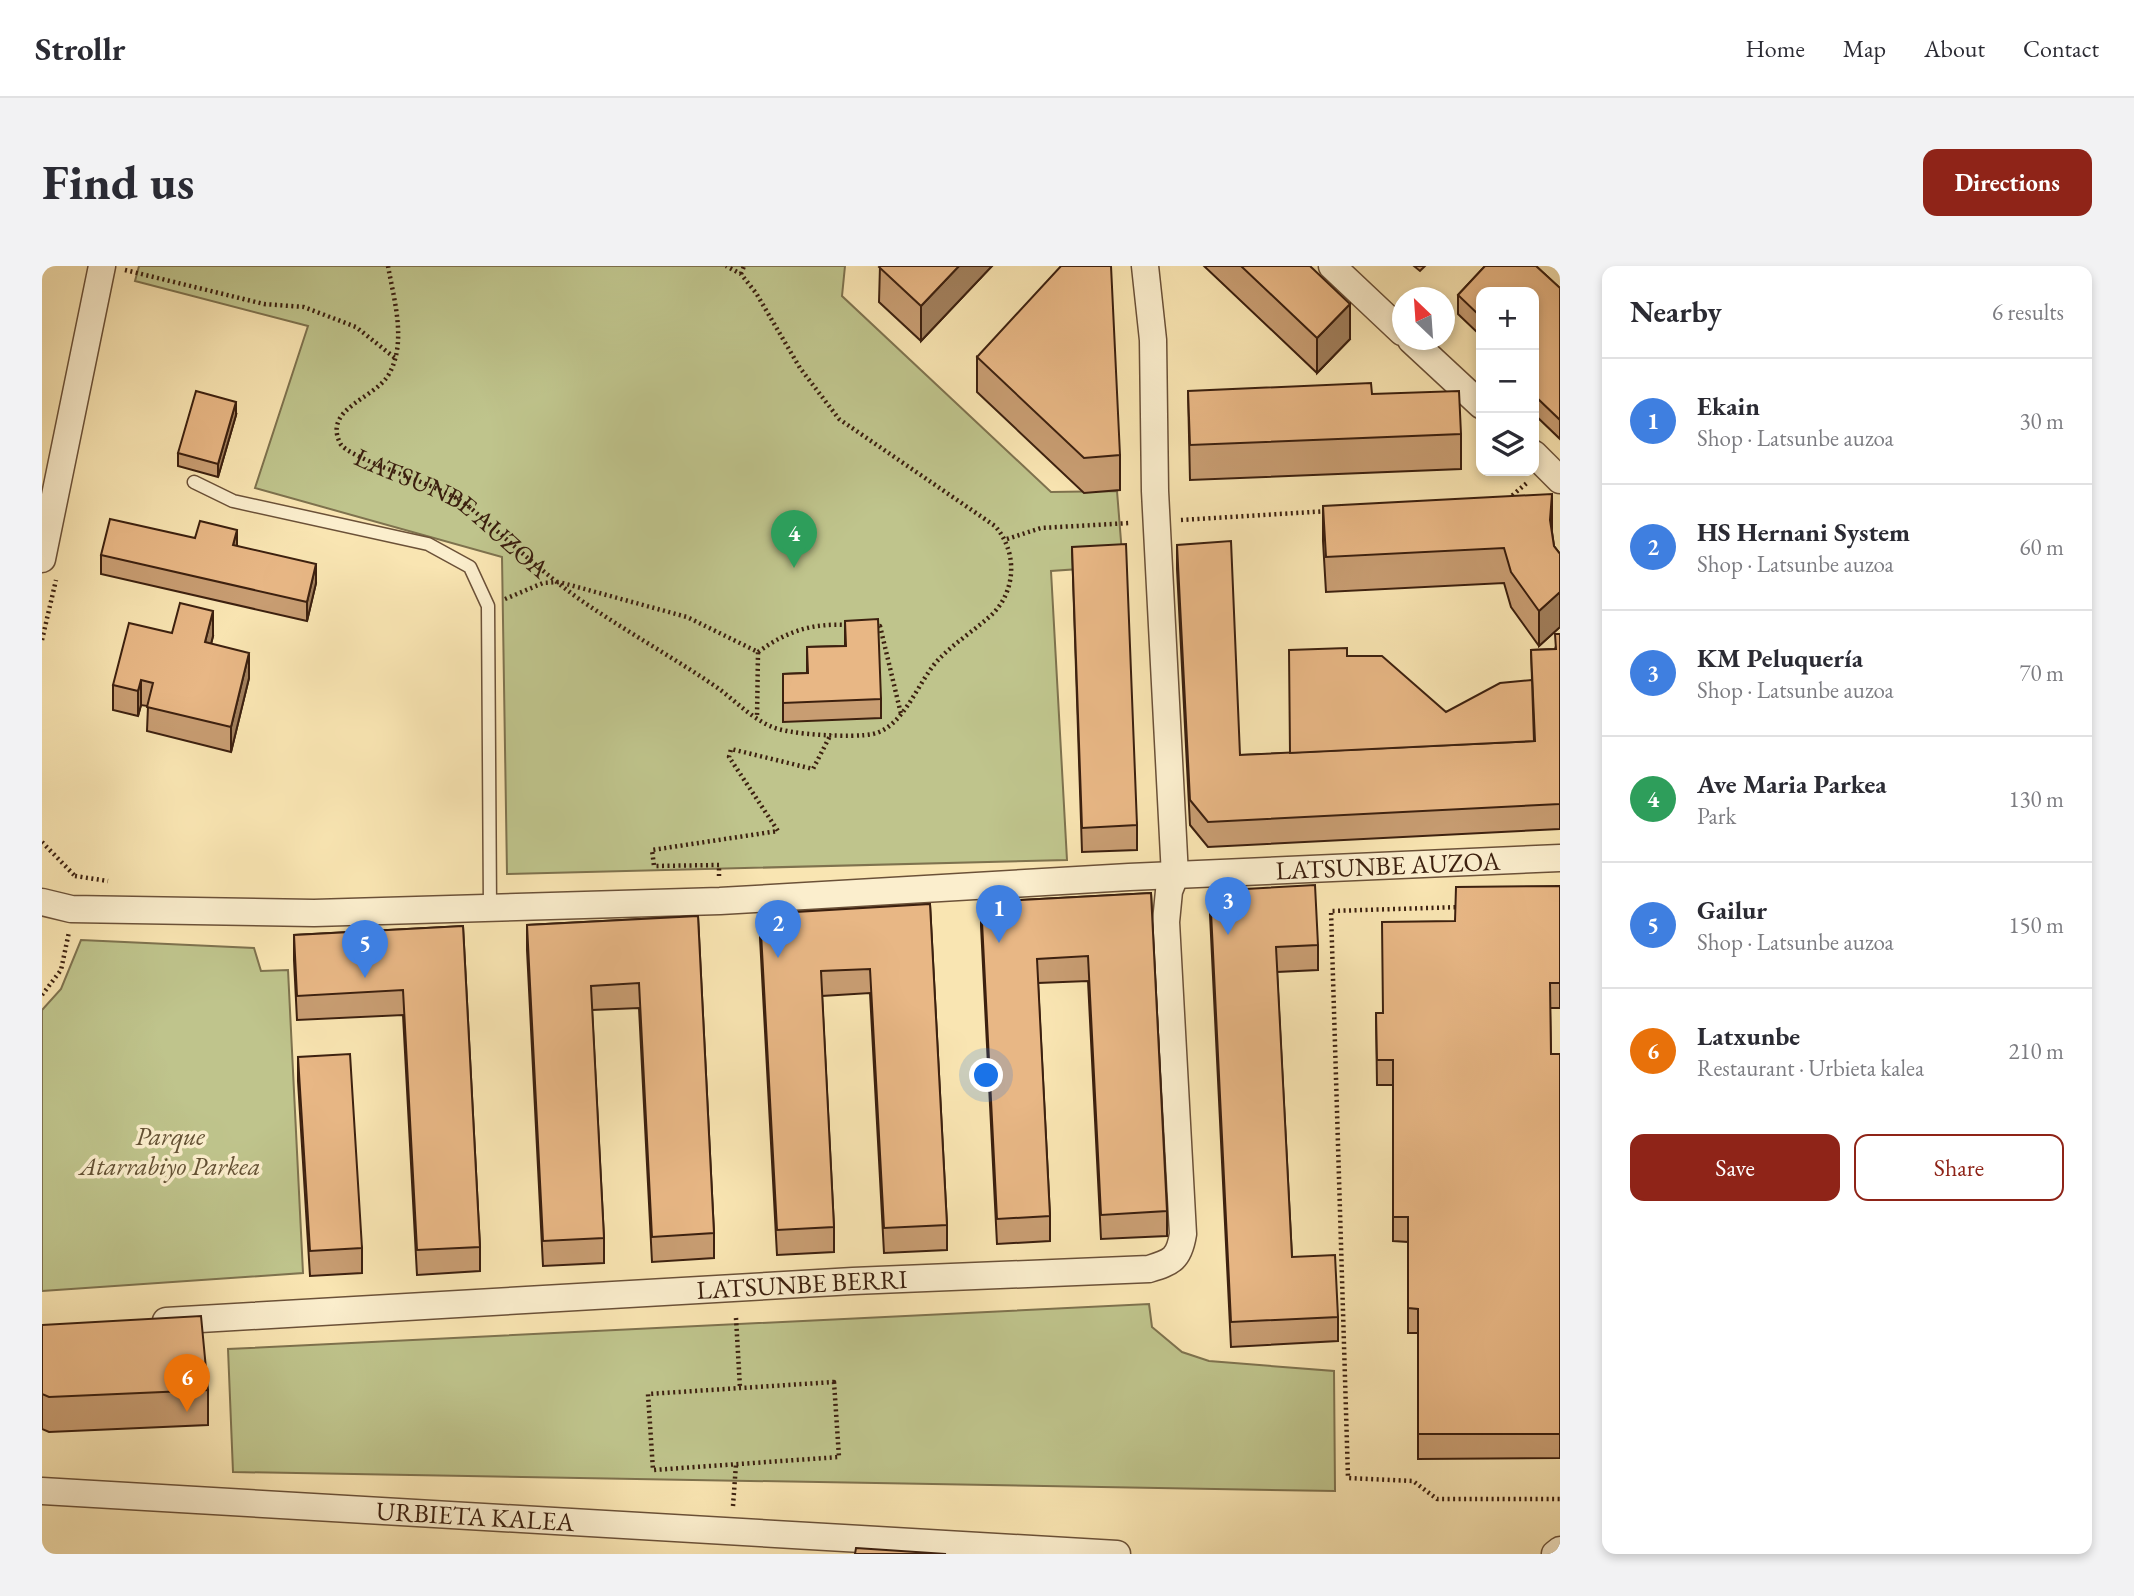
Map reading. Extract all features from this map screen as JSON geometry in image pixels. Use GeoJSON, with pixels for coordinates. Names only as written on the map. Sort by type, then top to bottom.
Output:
{"type":"FeatureCollection","features":[{"type":"Feature","properties":{"kind":"street"},"geometry":{"type":"LineString","coordinates":[[1145,266],[1153,340],[1157,521],[1175,876]]}},
{"type":"Feature","properties":{"kind":"street"},"geometry":{"type":"LineString","coordinates":[[1332,266],[1392,323]]}},
{"type":"Feature","properties":{"kind":"street"},"geometry":{"type":"LineString","coordinates":[[42,559],[52,507],[113,268]]}},
{"type":"Feature","properties":{"kind":"street"},"geometry":{"type":"LineString","coordinates":[[1422,350],[1476,400]]}},
{"type":"Feature","properties":{"kind":"street","name":"LATSUNBE AUZOA"},"geometry":{"type":"LineString","coordinates":[[42,902],[71,909],[314,913],[490,908],[720,901],[1560,858]]}},
{"type":"Feature","properties":{"kind":"street","name":"LATSUNBE BERRI"},"geometry":{"type":"LineString","coordinates":[[136,1323],[853,1281],[1149,1269],[1168,1264],[1180,1252],[1183,1234],[1166,922],[1169,891],[1175,876]]}},
{"type":"Feature","properties":{"kind":"street","name":"URBIETA KALEA"},"geometry":{"type":"LineString","coordinates":[[42,1491],[1117,1554]]}},
{"type":"Feature","properties":{"kind":"street"},"geometry":{"type":"LineString","coordinates":[[1555,1554],[1560,1550]]}},
{"type":"Feature","properties":{"kind":"lane","name":"LATSUNBE AUZOA"},"geometry":{"type":"LineString","coordinates":[[194,482],[233,501],[428,544],[470,567],[488,606],[490,908]]}},
{"type":"Feature","properties":{"kind":"path","name":"LATSUNBE AUZOA"},"geometry":{"type":"LineString","coordinates":[[388,266],[397,326],[396,358],[376,391],[348,408],[338,419],[336,433],[341,447],[351,455],[408,475],[463,502],[580,600],[715,686],[757,718],[790,734],[872,734],[890,727],[941,656],[992,615],[1006,596],[1013,566],[1007,539]]}},
{"type":"Feature","properties":{"kind":"path"},"geometry":{"type":"LineString","coordinates":[[726,266],[741,274],[756,293],[800,368],[839,419],[995,526],[1007,539],[1041,527],[1332,511]]}},
{"type":"Feature","properties":{"kind":"path"},"geometry":{"type":"LineString","coordinates":[[741,274],[744,266]]}},
{"type":"Feature","properties":{"kind":"path"},"geometry":{"type":"LineString","coordinates":[[113,268],[264,304],[304,307],[356,327],[396,358]]}},
{"type":"Feature","properties":{"kind":"path"},"geometry":{"type":"LineString","coordinates":[[1507,500],[1547,466]]}},
{"type":"Feature","properties":{"kind":"path","name":"LATSUNBE AUZOA"},"geometry":{"type":"LineString","coordinates":[[488,606],[543,583],[559,582],[687,617],[758,652]]}},
{"type":"Feature","properties":{"kind":"path"},"geometry":{"type":"LineString","coordinates":[[757,718],[758,652],[782,635],[817,623],[855,625]]}},
{"type":"Feature","properties":{"kind":"path"},"geometry":{"type":"LineString","coordinates":[[867,625],[880,626],[901,714]]}},
{"type":"Feature","properties":{"kind":"path"},"geometry":{"type":"LineString","coordinates":[[720,901],[719,865],[654,866],[652,850],[778,831],[729,757],[731,749],[813,769],[831,734]]}},
{"type":"Feature","properties":{"kind":"path"},"geometry":{"type":"LineString","coordinates":[[42,842],[75,876],[68,946],[61,970],[42,995]]}},
{"type":"Feature","properties":{"kind":"path"},"geometry":{"type":"LineString","coordinates":[[1466,907],[1331,911],[1348,1478],[1413,1481],[1437,1499],[1560,1499]]}},
{"type":"Feature","properties":{"kind":"path"},"geometry":{"type":"LineString","coordinates":[[736,1318],[740,1388]]}},
{"type":"Feature","properties":{"kind":"path"},"geometry":{"type":"LineString","coordinates":[[834,1382],[839,1457],[653,1470],[648,1394],[740,1388],[834,1382]]}},
{"type":"Feature","properties":{"kind":"path"},"geometry":{"type":"LineString","coordinates":[[732,1531],[736,1465]]}},
{"type":"Feature","properties":{"kind":"green space"},"geometry":{"type":"Polygon","coordinates":[[[139,266],[845,266],[842,296],[1051,492],[1117,491],[1123,566],[1051,571],[1067,860],[507,874],[502,557],[255,488],[308,326],[135,281],[139,266]]]}},
{"type":"Feature","properties":{"kind":"green space","name":"Parque Atarrabiyo Parkea"},"geometry":{"type":"Polygon","coordinates":[[[81,940],[254,948],[261,971],[288,970],[303,1273],[42,1291],[42,1010],[61,989],[81,940]]]}},
{"type":"Feature","properties":{"kind":"green space"},"geometry":{"type":"Polygon","coordinates":[[[1149,1304],[1152,1327],[1182,1352],[1209,1361],[1334,1371],[1335,1491],[233,1472],[228,1349],[1149,1304]]]}},
{"type":"Feature","properties":{"kind":"building"},"geometry":{"type":"Polygon","coordinates":[[[880,266],[959,266],[921,306],[880,266]]]}},
{"type":"Feature","properties":{"kind":"building"},"geometry":{"type":"Polygon","coordinates":[[[1061,266],[1111,266],[1120,455],[1084,458],[977,357],[1061,266]]]}},
{"type":"Feature","properties":{"kind":"building"},"geometry":{"type":"Polygon","coordinates":[[[1241,266],[1310,266],[1350,304],[1317,338],[1241,266]]]}},
{"type":"Feature","properties":{"kind":"building"},"geometry":{"type":"Polygon","coordinates":[[[1485,266],[1536,266],[1560,288],[1560,420],[1539,400],[1539,287],[1476,287],[1476,312],[1458,295],[1485,266]]]}},
{"type":"Feature","properties":{"kind":"building"},"geometry":{"type":"Polygon","coordinates":[[[1371,383],[1372,394],[1459,391],[1461,434],[1190,445],[1188,391],[1371,383]]]}},
{"type":"Feature","properties":{"kind":"building"},"geometry":{"type":"Polygon","coordinates":[[[196,391],[236,402],[218,464],[178,453],[196,391]]]}},
{"type":"Feature","properties":{"kind":"building"},"geometry":{"type":"Polygon","coordinates":[[[1552,494],[1550,520],[1554,546],[1560,554],[1560,592],[1539,611],[1511,572],[1504,548],[1326,557],[1323,506],[1552,494]]]}},
{"type":"Feature","properties":{"kind":"building"},"geometry":{"type":"Polygon","coordinates":[[[110,519],[195,538],[200,521],[237,530],[233,545],[316,564],[307,602],[101,555],[110,519]]]}},
{"type":"Feature","properties":{"kind":"building"},"geometry":{"type":"Polygon","coordinates":[[[1231,541],[1240,755],[1535,741],[1531,650],[1556,649],[1555,634],[1560,634],[1560,804],[1208,822],[1190,800],[1177,545],[1231,541]]]}},
{"type":"Feature","properties":{"kind":"building"},"geometry":{"type":"Polygon","coordinates":[[[1126,544],[1137,825],[1082,828],[1072,547],[1126,544]]]}},
{"type":"Feature","properties":{"kind":"building"},"geometry":{"type":"Polygon","coordinates":[[[180,603],[213,611],[205,642],[249,653],[231,727],[147,707],[153,683],[141,680],[138,691],[113,685],[129,623],[172,633],[180,603]]]}},
{"type":"Feature","properties":{"kind":"building"},"geometry":{"type":"Polygon","coordinates":[[[878,619],[881,699],[783,703],[783,674],[808,673],[807,647],[846,646],[845,621],[878,619]]]}},
{"type":"Feature","properties":{"kind":"building"},"geometry":{"type":"Polygon","coordinates":[[[1347,648],[1347,656],[1382,656],[1446,712],[1500,683],[1532,680],[1534,741],[1290,753],[1289,650],[1347,648]]]}},
{"type":"Feature","properties":{"kind":"building"},"geometry":{"type":"Polygon","coordinates":[[[1315,885],[1318,945],[1276,947],[1292,1257],[1335,1255],[1338,1317],[1231,1322],[1210,891],[1315,885]]]}},
{"type":"Feature","properties":{"kind":"building"},"geometry":{"type":"Polygon","coordinates":[[[1560,886],[1560,983],[1550,983],[1551,1054],[1560,1054],[1560,1434],[1418,1434],[1418,1309],[1408,1308],[1408,1217],[1393,1217],[1393,1060],[1377,1060],[1376,1013],[1383,1013],[1382,922],[1455,921],[1456,887],[1560,886]]]}},
{"type":"Feature","properties":{"kind":"building"},"geometry":{"type":"Polygon","coordinates":[[[1151,893],[1167,1211],[1101,1215],[1088,956],[1037,959],[1050,1216],[997,1219],[981,902],[1151,893]]]}},
{"type":"Feature","properties":{"kind":"building"},"geometry":{"type":"Polygon","coordinates":[[[930,904],[947,1225],[884,1228],[870,969],[821,971],[834,1227],[777,1230],[760,914],[930,904]]]}},
{"type":"Feature","properties":{"kind":"building"},"geometry":{"type":"Polygon","coordinates":[[[698,916],[714,1233],[652,1237],[639,983],[591,986],[604,1238],[543,1241],[527,925],[698,916]]]}},
{"type":"Feature","properties":{"kind":"building"},"geometry":{"type":"Polygon","coordinates":[[[463,926],[480,1247],[417,1250],[403,990],[297,996],[294,935],[463,926]]]}},
{"type":"Feature","properties":{"kind":"building"},"geometry":{"type":"Polygon","coordinates":[[[350,1054],[362,1248],[310,1251],[298,1057],[350,1054]]]}},
{"type":"Feature","properties":{"kind":"building"},"geometry":{"type":"Polygon","coordinates":[[[201,1316],[208,1390],[49,1397],[42,1394],[42,1325],[201,1316]]]}},
{"type":"Feature","properties":{"kind":"building"},"geometry":{"type":"Polygon","coordinates":[[[856,1548],[946,1554],[855,1554],[856,1548]]]}},
{"type":"Feature","properties":{"kind":"place","name":"Ave Maria Parkea"},"geometry":{"type":"Point","coordinates":[794,568]}},
{"type":"Feature","properties":{"kind":"place","name":"KM Peluquería"},"geometry":{"type":"Point","coordinates":[1228,935]}},
{"type":"Feature","properties":{"kind":"place","name":"Ekain"},"geometry":{"type":"Point","coordinates":[999,943]}},
{"type":"Feature","properties":{"kind":"place","name":"HS Hernani System"},"geometry":{"type":"Point","coordinates":[778,958]}},
{"type":"Feature","properties":{"kind":"place","name":"Gailur"},"geometry":{"type":"Point","coordinates":[365,978]}},
{"type":"Feature","properties":{"kind":"place","name":"Latxunbe"},"geometry":{"type":"Point","coordinates":[187,1412]}}]}
